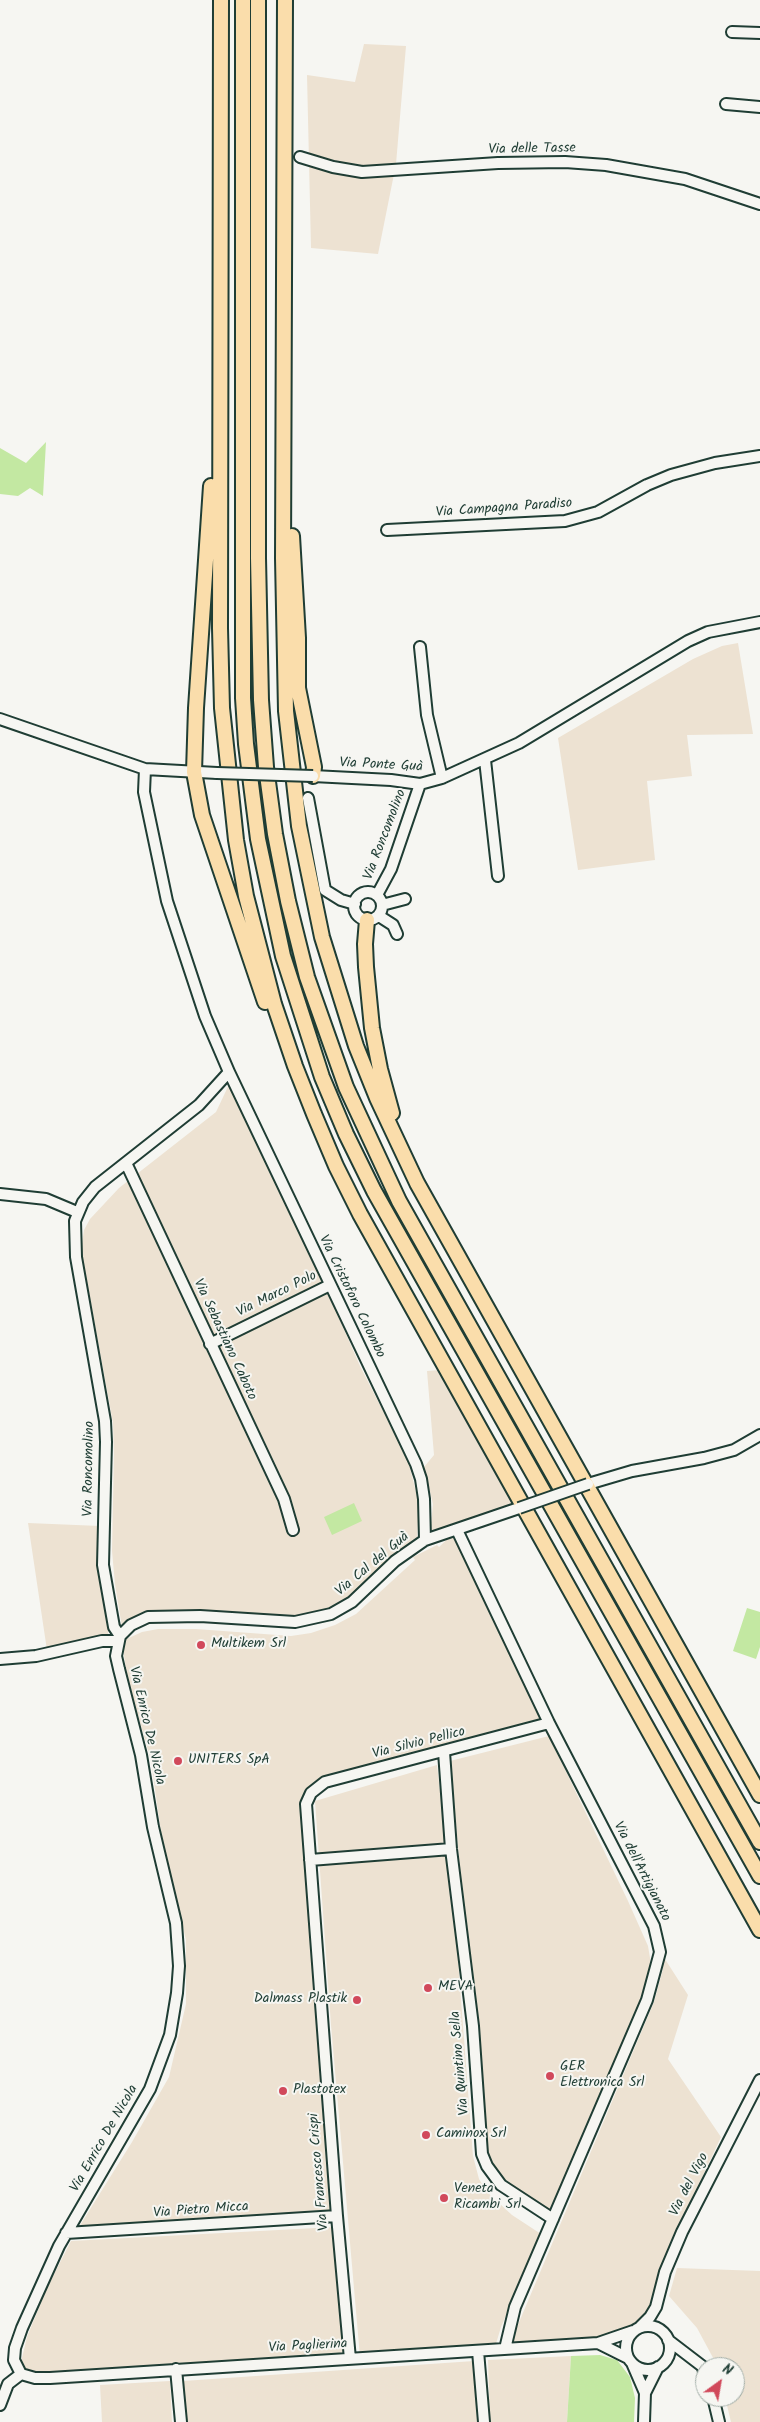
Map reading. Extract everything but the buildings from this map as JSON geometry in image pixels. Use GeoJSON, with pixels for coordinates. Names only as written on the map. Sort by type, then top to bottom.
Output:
{"type":"FeatureCollection","features":[{"type":"Feature","properties":{"kind":"highway"},"geometry":{"type":"LineString","coordinates":[[221,0],[220,628],[222,708],[236,840],[246,896],[274,1004],[295,1066],[336,1166]]}},
{"type":"Feature","properties":{"kind":"highway"},"geometry":{"type":"LineString","coordinates":[[243,0],[244,708],[250,791],[258,839],[283,956],[322,1077],[346,1134],[374,1191],[760,1876]]}},
{"type":"Feature","properties":{"kind":"highway"},"geometry":{"type":"LineString","coordinates":[[258,0],[258,558],[261,700],[275,834],[290,909],[307,977],[346,1087],[369,1142],[403,1210],[760,1842]]}},
{"type":"Feature","properties":{"kind":"highway"},"geometry":{"type":"LineString","coordinates":[[285,0],[283,558],[286,711],[299,826],[325,946],[356,1046],[396,1141],[447,1240],[760,1795]]}},
{"type":"Feature","properties":{"kind":"highway"},"geometry":{"type":"LineString","coordinates":[[220,388],[196,708],[194,772],[202,815],[223,882],[292,1079],[312,1124],[394,1276],[679,1781],[760,1930]]}},
{"type":"Feature","properties":{"kind":"highway"},"geometry":{"type":"LineString","coordinates":[[284,390],[291,456],[290,507],[298,638],[298,688],[314,768],[313,776]]}},
{"type":"Feature","properties":{"kind":"highway"},"geometry":{"type":"LineString","coordinates":[[373,918],[365,944],[366,966],[371,1019],[388,1104],[447,1240]]}},
{"type":"Feature","properties":{"kind":"street"},"geometry":{"type":"LineString","coordinates":[[732,32],[760,34]]}},
{"type":"Feature","properties":{"kind":"street"},"geometry":{"type":"LineString","coordinates":[[726,104],[760,107]]}},
{"type":"Feature","properties":{"kind":"street","name":"Via delle Tasse"},"geometry":{"type":"LineString","coordinates":[[300,157],[333,167],[362,172],[498,163],[565,162],[606,164],[685,178],[760,204]]}},
{"type":"Feature","properties":{"kind":"street","name":"Via Campagna Paradiso"},"geometry":{"type":"LineString","coordinates":[[387,530],[565,521],[598,512],[671,475],[716,463],[760,456]]}},
{"type":"Feature","properties":{"kind":"street","name":"Via Ponte Guà"},"geometry":{"type":"LineString","coordinates":[[0,718],[145,769],[216,774],[391,780],[420,784],[442,778],[485,760],[527,738],[688,641],[708,632],[760,622]]}},
{"type":"Feature","properties":{"kind":"street"},"geometry":{"type":"LineString","coordinates":[[420,647],[427,715],[442,778]]}},
{"type":"Feature","properties":{"kind":"street"},"geometry":{"type":"LineString","coordinates":[[485,760],[498,876]]}},
{"type":"Feature","properties":{"kind":"street","name":"Via Cristoforo Colombo"},"geometry":{"type":"LineString","coordinates":[[145,769],[144,792],[167,901],[205,1016],[229,1072],[416,1464],[421,1479],[424,1499],[425,1540]]}},
{"type":"Feature","properties":{"kind":"street","name":"Via Roncomolino"},"geometry":{"type":"LineString","coordinates":[[377,895],[390,869],[420,784]]}},
{"type":"Feature","properties":{"kind":"street"},"geometry":{"type":"LineString","coordinates":[[308,798],[325,890],[341,900],[355,904],[359,916],[373,918],[393,925],[397,934]]}},
{"type":"Feature","properties":{"kind":"street","name":"Via Roncomolino"},"geometry":{"type":"LineString","coordinates":[[355,904],[363,894],[377,895]]}},
{"type":"Feature","properties":{"kind":"street","name":"Via Roncomolino"},"geometry":{"type":"LineString","coordinates":[[377,895],[382,905]]}},
{"type":"Feature","properties":{"kind":"street"},"geometry":{"type":"LineString","coordinates":[[373,918],[382,905],[405,899]]}},
{"type":"Feature","properties":{"kind":"street","name":"Via Roncomolino"},"geometry":{"type":"LineString","coordinates":[[119,1638],[114,1627],[103,1565],[106,1435],[103,1400],[76,1257],[74,1234],[78,1212],[94,1187],[200,1105],[229,1072]]}},
{"type":"Feature","properties":{"kind":"street","name":"Via Sebastiano Caboto"},"geometry":{"type":"LineString","coordinates":[[126,1163],[284,1499],[293,1530]]}},
{"type":"Feature","properties":{"kind":"street"},"geometry":{"type":"LineString","coordinates":[[0,1194],[46,1199],[78,1212]]}},
{"type":"Feature","properties":{"kind":"street","name":"Via Marco Polo"},"geometry":{"type":"LineString","coordinates":[[210,1344],[330,1285]]}},
{"type":"Feature","properties":{"kind":"street","name":"Via Cal del Guà"},"geometry":{"type":"LineString","coordinates":[[119,1638],[131,1624],[148,1617],[200,1616],[262,1622],[295,1622],[331,1614],[352,1602],[395,1561],[425,1540],[588,1484],[632,1471],[704,1458],[734,1450],[760,1435]]}},
{"type":"Feature","properties":{"kind":"street","name":"Via dell'Artigianato"},"geometry":{"type":"LineString","coordinates":[[458,1530],[549,1723],[654,1926],[660,1952],[647,2000],[515,2307],[505,2349]]}},
{"type":"Feature","properties":{"kind":"street"},"geometry":{"type":"LineString","coordinates":[[0,1659],[36,1656],[119,1638]]}},
{"type":"Feature","properties":{"kind":"street","name":"Via Enrico De Nicola"},"geometry":{"type":"LineString","coordinates":[[21,2374],[15,2366],[15,2348],[40,2286],[66,2233],[150,2089],[170,2035],[178,1984],[179,1966],[176,1923],[153,1827],[141,1754],[118,1669],[116,1656],[119,1638]]}},
{"type":"Feature","properties":{"kind":"street","name":"Via Silvio Pellico"},"geometry":{"type":"LineString","coordinates":[[306,1804],[312,1793],[325,1782],[549,1723]]}},
{"type":"Feature","properties":{"kind":"street","name":"Via Quintino Sella"},"geometry":{"type":"LineString","coordinates":[[444,1752],[452,1849],[473,2026],[482,2154],[487,2166],[501,2185],[553,2219]]}},
{"type":"Feature","properties":{"kind":"street","name":"Via Francesco Crispi"},"geometry":{"type":"LineString","coordinates":[[306,1804],[337,2216],[350,2359]]}},
{"type":"Feature","properties":{"kind":"street"},"geometry":{"type":"LineString","coordinates":[[310,1860],[452,1849]]}},
{"type":"Feature","properties":{"kind":"street","name":"Via del Vigo"},"geometry":{"type":"LineString","coordinates":[[636,2329],[650,2318],[656,2307],[665,2272],[682,2232],[760,2080]]}},
{"type":"Feature","properties":{"kind":"street","name":"Via Pietro Micca"},"geometry":{"type":"LineString","coordinates":[[66,2233],[337,2216]]}},
{"type":"Feature","properties":{"kind":"street"},"geometry":{"type":"LineString","coordinates":[[644,2422],[645,2394],[658,2367],[667,2358],[669,2351],[667,2338],[656,2307]]}},
{"type":"Feature","properties":{"kind":"street"},"geometry":{"type":"LineString","coordinates":[[645,2394],[630,2361],[626,2344],[636,2329],[654,2327],[693,2359]]}},
{"type":"Feature","properties":{"kind":"street","name":"Via Paglierina"},"geometry":{"type":"LineString","coordinates":[[21,2374],[35,2378],[50,2378],[598,2343],[636,2329]]}},
{"type":"Feature","properties":{"kind":"street"},"geometry":{"type":"LineString","coordinates":[[598,2343],[644,2370],[658,2367]]}},
{"type":"Feature","properties":{"kind":"street"},"geometry":{"type":"LineString","coordinates":[[478,2351],[484,2422]]}},
{"type":"Feature","properties":{"kind":"street"},"geometry":{"type":"LineString","coordinates":[[667,2358],[693,2359]]}},
{"type":"Feature","properties":{"kind":"street"},"geometry":{"type":"LineString","coordinates":[[176,2369],[181,2422]]}},
{"type":"Feature","properties":{"kind":"street"},"geometry":{"type":"LineString","coordinates":[[0,2405],[8,2384],[21,2374]]}},
{"type":"Feature","properties":{"kind":"street"},"geometry":{"type":"LineString","coordinates":[[715,2407],[719,2422]]}},
{"type":"Feature","properties":{"kind":"shaded area"},"geometry":{"type":"Polygon","coordinates":[[[364,44],[406,46],[396,164],[378,254],[311,248],[307,75],[355,82],[364,44]]]}},
{"type":"Feature","properties":{"kind":"shaded area"},"geometry":{"type":"Polygon","coordinates":[[[738,643],[753,734],[687,735],[692,776],[647,781],[655,860],[578,870],[558,738],[693,659],[722,646],[738,643]]]}},
{"type":"Feature","properties":{"kind":"shaded area"},"geometry":{"type":"Polygon","coordinates":[[[233,1076],[360,1366],[408,1460],[419,1504],[417,1541],[348,1603],[308,1620],[137,1620],[122,1627],[112,1551],[113,1423],[81,1250],[84,1230],[90,1219],[119,1188],[216,1112],[233,1076]]]}},
{"type":"Feature","properties":{"kind":"shaded area"},"geometry":{"type":"Polygon","coordinates":[[[441,1370],[523,1505],[459,1528],[543,1724],[402,1760],[308,1789],[302,1796],[301,1809],[334,2214],[79,2227],[132,2142],[169,2077],[186,2004],[186,1940],[163,1846],[151,1761],[127,1676],[122,1641],[142,1632],[158,1629],[196,1629],[291,1636],[311,1633],[335,1625],[356,1614],[415,1560],[413,1557],[437,1545],[439,1547],[458,1529],[430,1536],[433,1504],[424,1467],[434,1455],[427,1371],[441,1370]]]}},
{"type":"Feature","properties":{"kind":"shaded area"},"geometry":{"type":"Polygon","coordinates":[[[28,1523],[100,1526],[101,1586],[109,1621],[108,1638],[48,1657],[28,1523]]]}},
{"type":"Feature","properties":{"kind":"shaded area"},"geometry":{"type":"Polygon","coordinates":[[[549,1736],[648,1946],[650,1967],[642,1998],[546,2222],[505,2192],[487,2155],[450,1761],[549,1736]]]}},
{"type":"Feature","properties":{"kind":"shaded area"},"geometry":{"type":"Polygon","coordinates":[[[437,1765],[456,1934],[473,2156],[479,2179],[487,2192],[512,2215],[541,2234],[501,2327],[495,2347],[360,2357],[331,2025],[315,1801],[437,1765]]]}},
{"type":"Feature","properties":{"kind":"shaded area"},"geometry":{"type":"Polygon","coordinates":[[[663,1956],[688,1995],[668,2059],[721,2137],[670,2246],[653,2303],[631,2329],[595,2341],[509,2346],[654,2002],[663,1969],[663,1956]]]}},
{"type":"Feature","properties":{"kind":"shaded area"},"geometry":{"type":"Polygon","coordinates":[[[335,2227],[346,2358],[21,2376],[22,2358],[27,2337],[47,2288],[71,2241],[335,2227]]]}},
{"type":"Feature","properties":{"kind":"shaded area"},"geometry":{"type":"Polygon","coordinates":[[[677,2268],[760,2271],[760,2422],[731,2422],[727,2407],[745,2407],[745,2357],[713,2357],[697,2328],[669,2296],[677,2268]]]}},
{"type":"Feature","properties":{"kind":"shaded area"},"geometry":{"type":"Polygon","coordinates":[[[571,2356],[567,2422],[490,2422],[488,2360],[571,2356]]]}},
{"type":"Feature","properties":{"kind":"shaded area"},"geometry":{"type":"Polygon","coordinates":[[[474,2361],[477,2422],[185,2422],[183,2381],[474,2361]]]}},
{"type":"Feature","properties":{"kind":"shaded area"},"geometry":{"type":"Polygon","coordinates":[[[170,2381],[172,2422],[102,2422],[100,2385],[170,2381]]]}},
{"type":"Feature","properties":{"kind":"green space"},"geometry":{"type":"Polygon","coordinates":[[[46,442],[43,496],[30,488],[18,496],[0,494],[0,448],[26,463],[46,442]]]}},
{"type":"Feature","properties":{"kind":"green space"},"geometry":{"type":"Polygon","coordinates":[[[354,1503],[362,1521],[332,1535],[324,1517],[354,1503]]]}},
{"type":"Feature","properties":{"kind":"green space"},"geometry":{"type":"Polygon","coordinates":[[[747,1608],[760,1612],[760,1647],[756,1659],[733,1651],[747,1608]]]}},
{"type":"Feature","properties":{"kind":"green space"},"geometry":{"type":"Polygon","coordinates":[[[600,2355],[617,2360],[630,2377],[635,2398],[634,2422],[567,2422],[571,2356],[600,2355]]]}},
{"type":"Feature","properties":{"kind":"place","name":"Multikem Srl"},"geometry":{"type":"Point","coordinates":[201,1645]}},
{"type":"Feature","properties":{"kind":"place","name":"UNITERS SpA"},"geometry":{"type":"Point","coordinates":[178,1761]}},
{"type":"Feature","properties":{"kind":"place","name":"MEVA"},"geometry":{"type":"Point","coordinates":[428,1988]}},
{"type":"Feature","properties":{"kind":"place","name":"Dalmass Plastik"},"geometry":{"type":"Point","coordinates":[357,2000]}},
{"type":"Feature","properties":{"kind":"place","name":"GER Elettronica Srl"},"geometry":{"type":"Point","coordinates":[550,2076]}},
{"type":"Feature","properties":{"kind":"place","name":"Plastotex"},"geometry":{"type":"Point","coordinates":[283,2091]}},
{"type":"Feature","properties":{"kind":"place","name":"Caminox Srl"},"geometry":{"type":"Point","coordinates":[426,2135]}},
{"type":"Feature","properties":{"kind":"place","name":"Veneta Ricambi Srl"},"geometry":{"type":"Point","coordinates":[444,2198]}}]}
